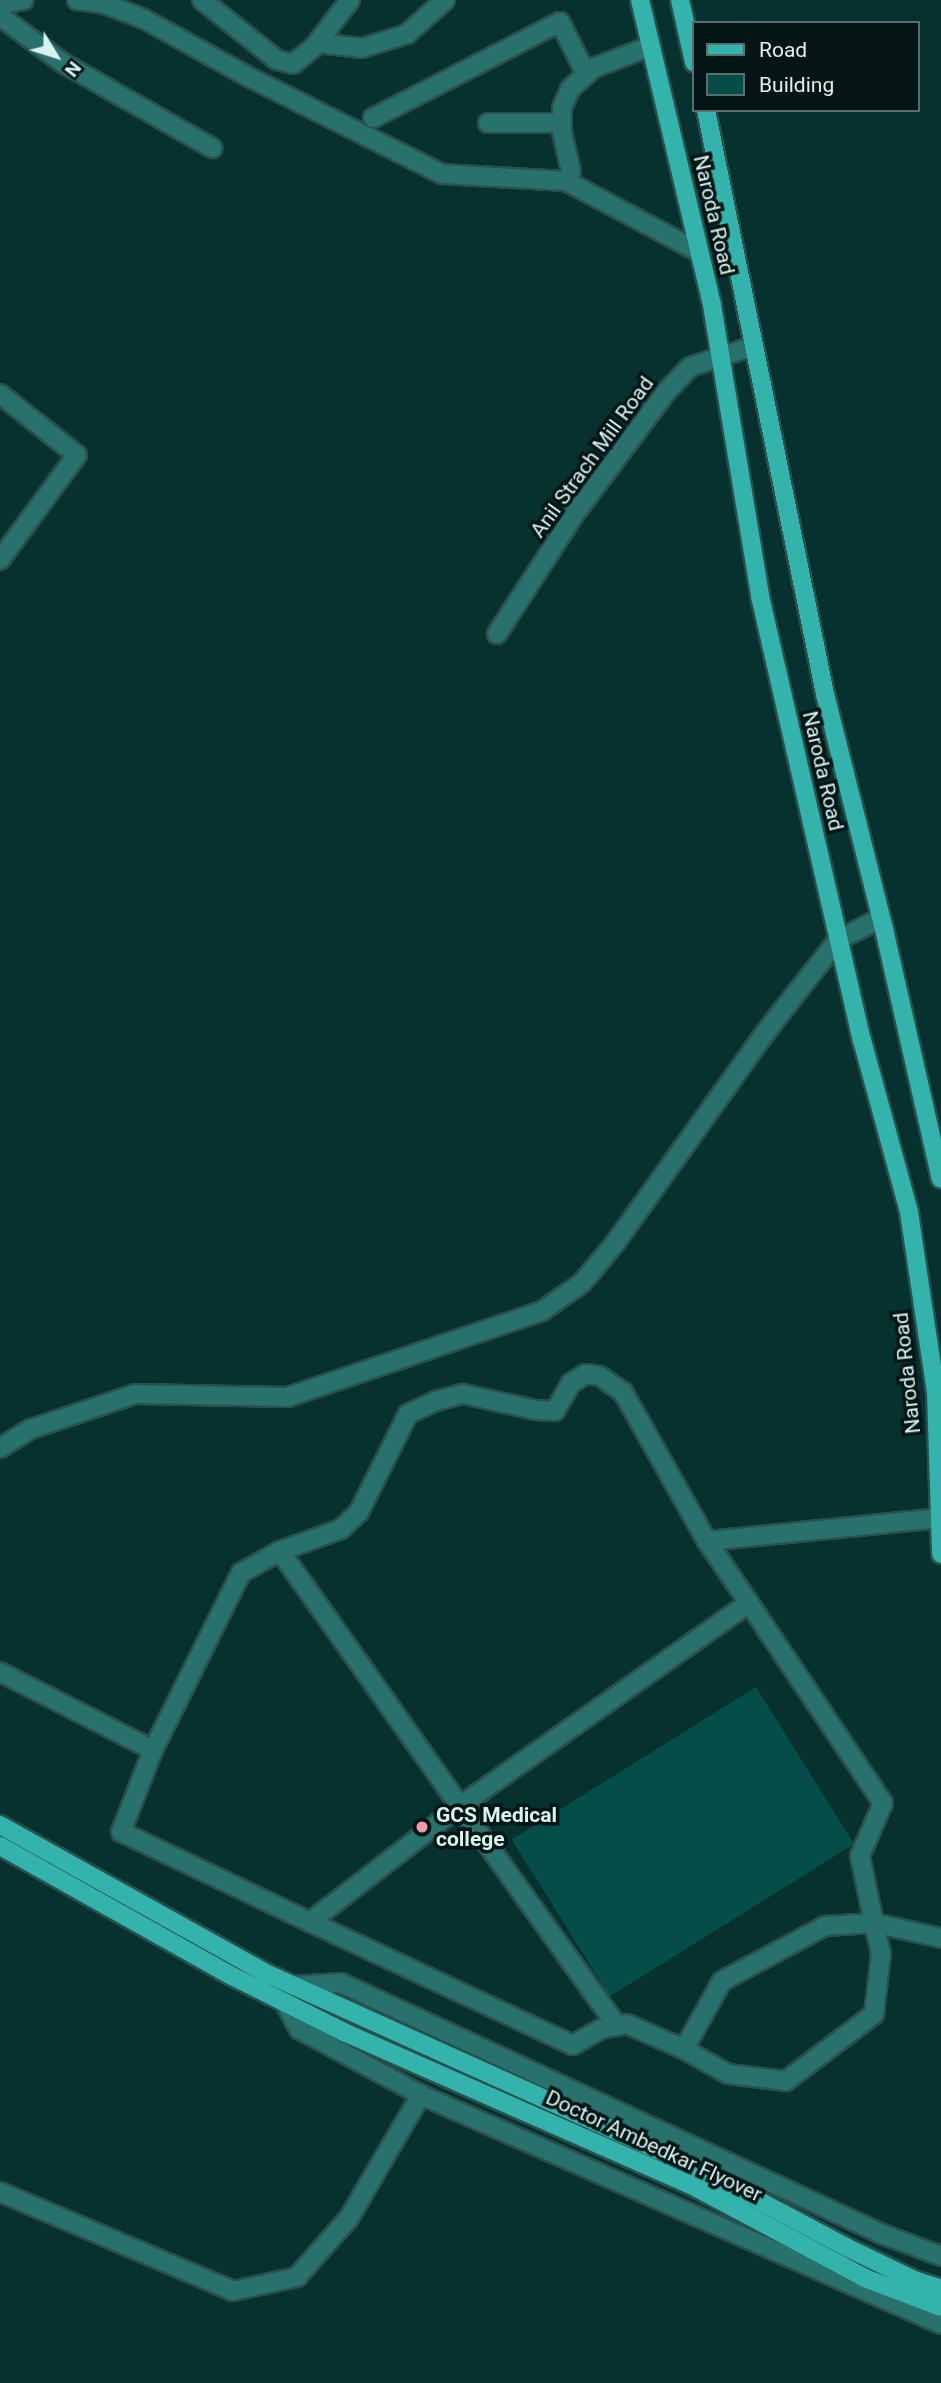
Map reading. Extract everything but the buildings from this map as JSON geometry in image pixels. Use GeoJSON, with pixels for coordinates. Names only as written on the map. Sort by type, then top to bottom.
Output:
{"type":"FeatureCollection","features":[{"type":"Feature","properties":{"kind":"main road","name":"Naroda Road"},"geometry":{"type":"LineString","coordinates":[[640,0],[699,252],[720,356],[760,596],[862,1040],[909,1212],[936,1392],[941,1554]]}},
{"type":"Feature","properties":{"kind":"main road"},"geometry":{"type":"LineString","coordinates":[[680,0],[692,53]]}},
{"type":"Feature","properties":{"kind":"main road","name":"Naroda Road"},"geometry":{"type":"LineString","coordinates":[[706,112],[825,695],[881,918],[941,1179]]}},
{"type":"Feature","properties":{"kind":"main road"},"geometry":{"type":"LineString","coordinates":[[0,1825],[289,1994]]}},
{"type":"Feature","properties":{"kind":"main road"},"geometry":{"type":"LineString","coordinates":[[0,1846],[163,1939],[289,1994]]}},
{"type":"Feature","properties":{"kind":"main road","name":"Doctor Ambedkar Flyover"},"geometry":{"type":"LineString","coordinates":[[289,1994],[356,2015],[697,2168],[846,2247],[914,2280],[941,2289]]}},
{"type":"Feature","properties":{"kind":"main road","name":"Doctor Ambedkar Flyover"},"geometry":{"type":"LineString","coordinates":[[289,1994],[346,2033],[693,2186],[866,2278],[941,2307]]}},
{"type":"Feature","properties":{"kind":"street"},"geometry":{"type":"LineString","coordinates":[[0,5],[23,0]]}},
{"type":"Feature","properties":{"kind":"street"},"geometry":{"type":"LineString","coordinates":[[77,0],[105,4],[144,19],[247,76],[442,174],[566,181],[699,252]]}},
{"type":"Feature","properties":{"kind":"street"},"geometry":{"type":"LineString","coordinates":[[202,0],[277,60],[293,64],[318,43],[350,0]]}},
{"type":"Feature","properties":{"kind":"street"},"geometry":{"type":"LineString","coordinates":[[318,43],[362,48],[407,34],[445,0]]}},
{"type":"Feature","properties":{"kind":"street"},"geometry":{"type":"LineString","coordinates":[[0,16],[63,63],[212,148]]}},
{"type":"Feature","properties":{"kind":"street"},"geometry":{"type":"LineString","coordinates":[[373,118],[560,22],[586,74]]}},
{"type":"Feature","properties":{"kind":"street"},"geometry":{"type":"LineString","coordinates":[[571,172],[562,123],[562,107],[570,89],[593,68],[651,46]]}},
{"type":"Feature","properties":{"kind":"street"},"geometry":{"type":"LineString","coordinates":[[488,123],[562,123]]}},
{"type":"Feature","properties":{"kind":"street","name":"Anil Strach Mill Road"},"geometry":{"type":"LineString","coordinates":[[497,634],[576,512],[651,410],[690,367],[753,346]]}},
{"type":"Feature","properties":{"kind":"street"},"geometry":{"type":"LineString","coordinates":[[0,394],[77,455],[0,560]]}},
{"type":"Feature","properties":{"kind":"street"},"geometry":{"type":"LineString","coordinates":[[0,1448],[31,1429],[135,1394],[288,1397],[542,1311],[582,1283],[616,1242],[765,1033],[838,940],[881,918]]}},
{"type":"Feature","properties":{"kind":"street"},"geometry":{"type":"LineString","coordinates":[[586,1374],[600,1376],[623,1392],[707,1541],[883,1803],[860,1856],[881,1953],[874,2014],[786,2081],[728,2074],[684,2049],[627,2024],[601,2029],[573,2045],[121,1832],[153,1750],[241,1573],[280,1551],[341,1528],[359,1512],[408,1414],[436,1401],[463,1394],[536,1410],[555,1410],[571,1383],[586,1374]]}},
{"type":"Feature","properties":{"kind":"street"},"geometry":{"type":"LineString","coordinates":[[707,1541],[940,1518]]}},
{"type":"Feature","properties":{"kind":"street"},"geometry":{"type":"LineString","coordinates":[[280,1551],[617,2026]]}},
{"type":"Feature","properties":{"kind":"street"},"geometry":{"type":"LineString","coordinates":[[310,1922],[460,1806],[749,1603]]}},
{"type":"Feature","properties":{"kind":"street"},"geometry":{"type":"LineString","coordinates":[[0,1672],[153,1750]]}},
{"type":"Feature","properties":{"kind":"street"},"geometry":{"type":"LineString","coordinates":[[684,2049],[722,1981],[825,1926],[873,1923],[941,1938]]}},
{"type":"Feature","properties":{"kind":"street"},"geometry":{"type":"LineString","coordinates":[[941,2256],[882,2234],[341,1983],[289,1994],[299,2029],[421,2095],[941,2324]]}},
{"type":"Feature","properties":{"kind":"street"},"geometry":{"type":"LineString","coordinates":[[0,2192],[233,2291],[297,2277],[349,2218],[421,2095]]}},
{"type":"Feature","properties":{"kind":"place","name":"GCS Medical college"},"geometry":{"type":"Point","coordinates":[422,1827]}}]}
